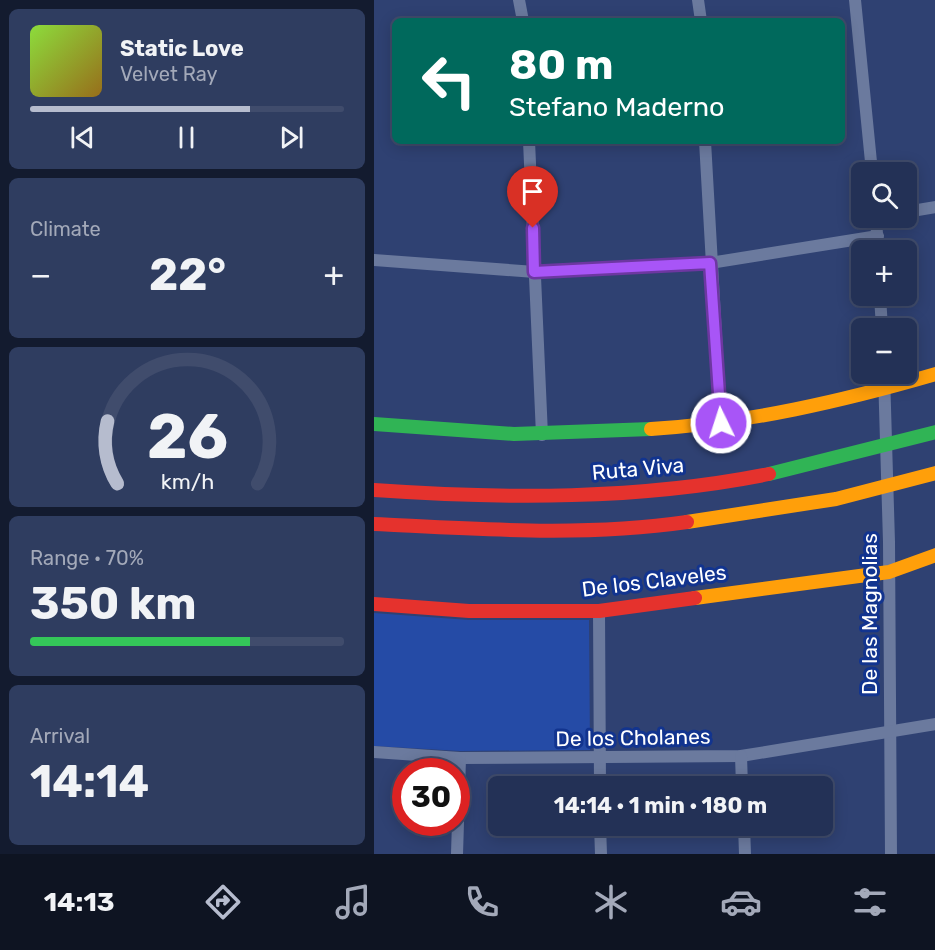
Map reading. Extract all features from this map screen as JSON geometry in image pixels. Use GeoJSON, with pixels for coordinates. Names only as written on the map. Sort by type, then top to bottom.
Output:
{"type":"FeatureCollection","features":[{"type":"Feature","properties":{"kind":"main road"},"geometry":{"type":"LineString","coordinates":[[374,424],[542,435],[721,423],[885,390],[935,374]]}},
{"type":"Feature","properties":{"kind":"main road","name":"Ruta Viva"},"geometry":{"type":"LineString","coordinates":[[374,490],[434,495],[563,496],[707,484],[800,467],[935,432]]}},
{"type":"Feature","properties":{"kind":"main road"},"geometry":{"type":"LineString","coordinates":[[374,524],[400,528],[551,532],[651,527],[836,499],[935,473]]}},
{"type":"Feature","properties":{"kind":"main road","name":"De los Claveles"},"geometry":{"type":"LineString","coordinates":[[374,604],[469,611],[599,611],[889,572],[935,555]]}},
{"type":"Feature","properties":{"kind":"street"},"geometry":{"type":"LineString","coordinates":[[519,0],[522,18]]}},
{"type":"Feature","properties":{"kind":"street"},"geometry":{"type":"LineString","coordinates":[[698,0],[701,18]]}},
{"type":"Feature","properties":{"kind":"street"},"geometry":{"type":"LineString","coordinates":[[855,0],[871,162]]}},
{"type":"Feature","properties":{"kind":"street"},"geometry":{"type":"LineString","coordinates":[[529,144],[542,435]]}},
{"type":"Feature","properties":{"kind":"street"},"geometry":{"type":"LineString","coordinates":[[706,144],[710,263],[721,423]]}},
{"type":"Feature","properties":{"kind":"street"},"geometry":{"type":"LineString","coordinates":[[917,210],[935,207]]}},
{"type":"Feature","properties":{"kind":"street"},"geometry":{"type":"LineString","coordinates":[[878,228],[878,240]]}},
{"type":"Feature","properties":{"kind":"street"},"geometry":{"type":"LineString","coordinates":[[374,260],[534,272],[710,263],[878,236]]}},
{"type":"Feature","properties":{"kind":"street","name":"De las Magnolias"},"geometry":{"type":"LineString","coordinates":[[885,384],[889,542],[891,854]]}},
{"type":"Feature","properties":{"kind":"street"},"geometry":{"type":"LineString","coordinates":[[599,611],[600,776]]}},
{"type":"Feature","properties":{"kind":"street","name":"De los Cholanes"},"geometry":{"type":"LineString","coordinates":[[470,758],[599,759],[741,756],[935,724]]}},
{"type":"Feature","properties":{"kind":"street","name":"De los Cholanes"},"geometry":{"type":"LineString","coordinates":[[374,752],[460,758]]}},
{"type":"Feature","properties":{"kind":"street"},"geometry":{"type":"LineString","coordinates":[[741,756],[742,776]]}},
{"type":"Feature","properties":{"kind":"street"},"geometry":{"type":"LineString","coordinates":[[456,854],[457,836]]}},
{"type":"Feature","properties":{"kind":"street"},"geometry":{"type":"LineString","coordinates":[[600,836],[601,854]]}},
{"type":"Feature","properties":{"kind":"street"},"geometry":{"type":"LineString","coordinates":[[744,836],[745,854]]}},
{"type":"Feature","properties":{"kind":"shaded area"},"geometry":{"type":"Polygon","coordinates":[[[374,613],[469,620],[589,620],[590,750],[460,751],[374,746],[374,613]]]}},
{"type":"Feature","properties":{"kind":"traffic: fast"},"geometry":{"type":"LineString","coordinates":[[374,424],[514,434],[651,429]]}},
{"type":"Feature","properties":{"kind":"traffic: fast"},"geometry":{"type":"LineString","coordinates":[[769,474],[936,432]]}},
{"type":"Feature","properties":{"kind":"traffic: slow"},"geometry":{"type":"LineString","coordinates":[[651,429],[759,416],[866,393],[936,374]]}},
{"type":"Feature","properties":{"kind":"traffic: slow"},"geometry":{"type":"LineString","coordinates":[[687,522],[836,499],[936,473]]}},
{"type":"Feature","properties":{"kind":"traffic: slow"},"geometry":{"type":"LineString","coordinates":[[695,598],[889,572],[936,555]]}},
{"type":"Feature","properties":{"kind":"traffic: jam"},"geometry":{"type":"LineString","coordinates":[[374,490],[522,496],[622,493],[720,483],[769,474]]}},
{"type":"Feature","properties":{"kind":"traffic: jam"},"geometry":{"type":"LineString","coordinates":[[374,524],[570,531],[648,527],[687,522]]}},
{"type":"Feature","properties":{"kind":"traffic: jam"},"geometry":{"type":"LineString","coordinates":[[374,604],[469,611],[599,611],[695,598]]}},
{"type":"Feature","properties":{"kind":"route"},"geometry":{"type":"LineString","coordinates":[[533,228],[534,272],[710,263],[721,423]]}}]}
